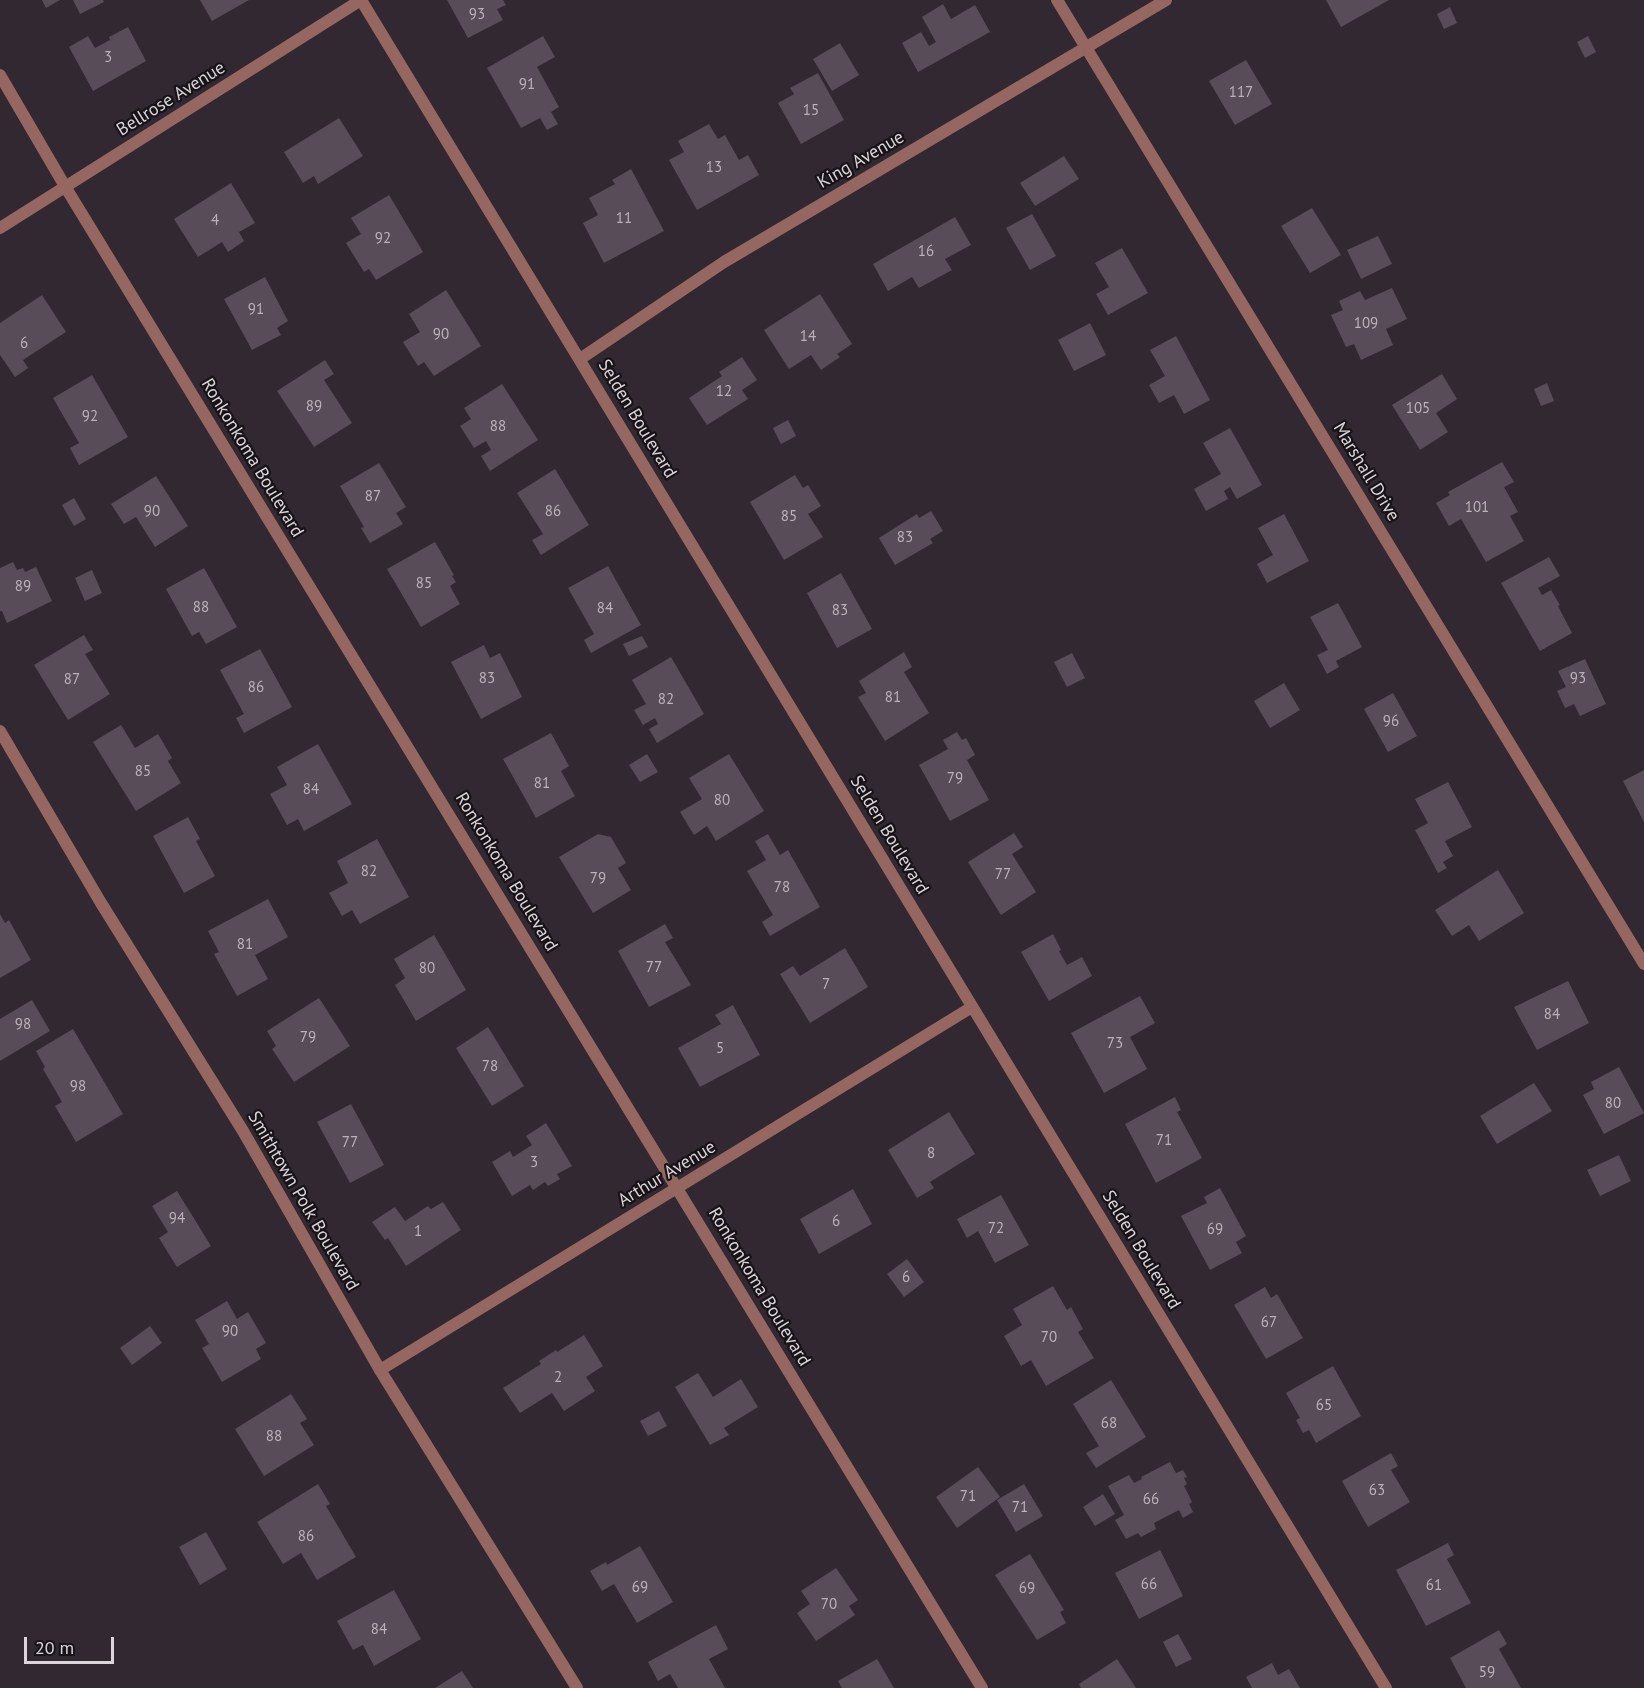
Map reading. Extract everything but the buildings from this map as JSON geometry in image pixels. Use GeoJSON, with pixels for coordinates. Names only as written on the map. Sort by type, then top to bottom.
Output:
{"type":"FeatureCollection","features":[{"type":"Feature","properties":{"kind":"street","name":"Bellrose Avenue"},"geometry":{"type":"LineString","coordinates":[[0,228],[361,0]]}},
{"type":"Feature","properties":{"kind":"street","name":"Selden Boulevard"},"geometry":{"type":"LineString","coordinates":[[361,0],[1386,1688]]}},
{"type":"Feature","properties":{"kind":"street","name":"Marshall Drive"},"geometry":{"type":"LineString","coordinates":[[1057,0],[1644,964]]}},
{"type":"Feature","properties":{"kind":"street","name":"King Avenue"},"geometry":{"type":"LineString","coordinates":[[580,359],[724,262],[1166,0]]}},
{"type":"Feature","properties":{"kind":"street","name":"Ronkonkoma Boulevard"},"geometry":{"type":"LineString","coordinates":[[0,75],[66,188],[982,1688]]}},
{"type":"Feature","properties":{"kind":"street","name":"Smithtown Polk Boulevard"},"geometry":{"type":"LineString","coordinates":[[0,731],[101,903],[243,1131],[380,1370],[577,1688]]}},
{"type":"Feature","properties":{"kind":"street","name":"Arthur Avenue"},"geometry":{"type":"LineString","coordinates":[[380,1370],[972,1008]]}}]}
